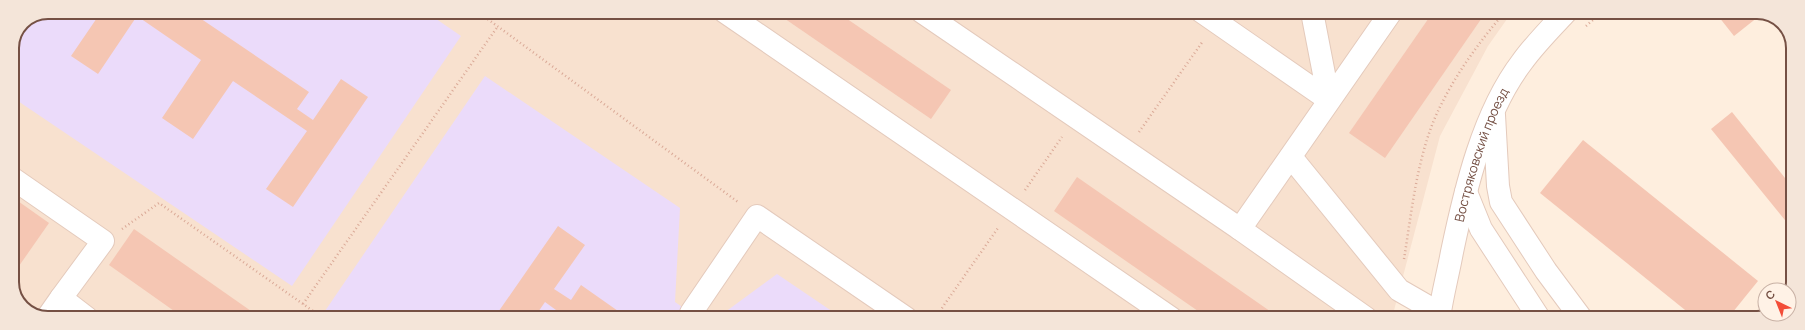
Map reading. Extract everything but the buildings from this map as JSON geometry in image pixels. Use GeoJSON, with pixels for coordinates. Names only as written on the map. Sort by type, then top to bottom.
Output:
{"type":"FeatureCollection","features":[{"type":"Feature","properties":{"kind":"street"},"geometry":{"type":"LineString","coordinates":[[735,19],[1161,311]]}},
{"type":"Feature","properties":{"kind":"street"},"geometry":{"type":"LineString","coordinates":[[932,19],[1240,229],[1356,311]]}},
{"type":"Feature","properties":{"kind":"street"},"geometry":{"type":"LineString","coordinates":[[1212,19],[1329,100]]}},
{"type":"Feature","properties":{"kind":"street"},"geometry":{"type":"LineString","coordinates":[[1313,19],[1329,100]]}},
{"type":"Feature","properties":{"kind":"street"},"geometry":{"type":"LineString","coordinates":[[1240,229],[1386,19]]}},
{"type":"Feature","properties":{"kind":"street","name":"Востряковский проезд"},"geometry":{"type":"LineString","coordinates":[[1440,311],[1457,227],[1483,137],[1500,98],[1521,63],[1560,19]]}},
{"type":"Feature","properties":{"kind":"street"},"geometry":{"type":"LineString","coordinates":[[1494,112],[1498,186],[1501,202],[1546,271],[1576,311]]}},
{"type":"Feature","properties":{"kind":"street"},"geometry":{"type":"LineString","coordinates":[[1291,157],[1399,290],[1431,311]]}},
{"type":"Feature","properties":{"kind":"street"},"geometry":{"type":"LineString","coordinates":[[19,183],[103,242],[52,311]]}},
{"type":"Feature","properties":{"kind":"street"},"geometry":{"type":"LineString","coordinates":[[1466,192],[1481,229],[1534,311]]}},
{"type":"Feature","properties":{"kind":"street"},"geometry":{"type":"LineString","coordinates":[[692,311],[757,216],[896,311]]}},
{"type":"Feature","properties":{"kind":"street"},"geometry":{"type":"LineString","coordinates":[[1457,227],[1490,230],[1508,236],[1528,257],[1546,271]]}},
{"type":"Feature","properties":{"kind":"street"},"geometry":{"type":"LineString","coordinates":[[61,298],[79,311]]}},
{"type":"Feature","properties":{"kind":"path"},"geometry":{"type":"LineString","coordinates":[[488,19],[757,216]]}},
{"type":"Feature","properties":{"kind":"path"},"geometry":{"type":"LineString","coordinates":[[1126,151],[1208,19]]}},
{"type":"Feature","properties":{"kind":"path"},"geometry":{"type":"LineString","coordinates":[[1399,290],[1414,194],[1431,128],[1457,76],[1499,19]]}},
{"type":"Feature","properties":{"kind":"path"},"geometry":{"type":"LineString","coordinates":[[1586,27],[1595,19]]}},
{"type":"Feature","properties":{"kind":"path"},"geometry":{"type":"LineString","coordinates":[[304,304],[498,26]]}},
{"type":"Feature","properties":{"kind":"path"},"geometry":{"type":"LineString","coordinates":[[103,242],[159,204],[314,311]]}},
{"type":"Feature","properties":{"kind":"shaded area"},"geometry":{"type":"Polygon","coordinates":[[[48,19],[1507,19],[1488,46],[1440,136],[1394,311],[44,311],[35,308],[26,301],[21,293],[19,284],[19,48],[21,37],[32,24],[37,21],[48,19]]]}},
{"type":"Feature","properties":{"kind":"shaded area"},"geometry":{"type":"Polygon","coordinates":[[[48,19],[436,19],[461,36],[292,286],[19,102],[19,48],[21,37],[24,32],[37,21],[48,19]]]}},
{"type":"Feature","properties":{"kind":"shaded area"},"geometry":{"type":"Polygon","coordinates":[[[485,76],[680,208],[675,302],[688,311],[325,311],[485,76]]]}},
{"type":"Feature","properties":{"kind":"shaded area"},"geometry":{"type":"Polygon","coordinates":[[[777,274],[832,311],[727,311],[777,274]]]}}]}
